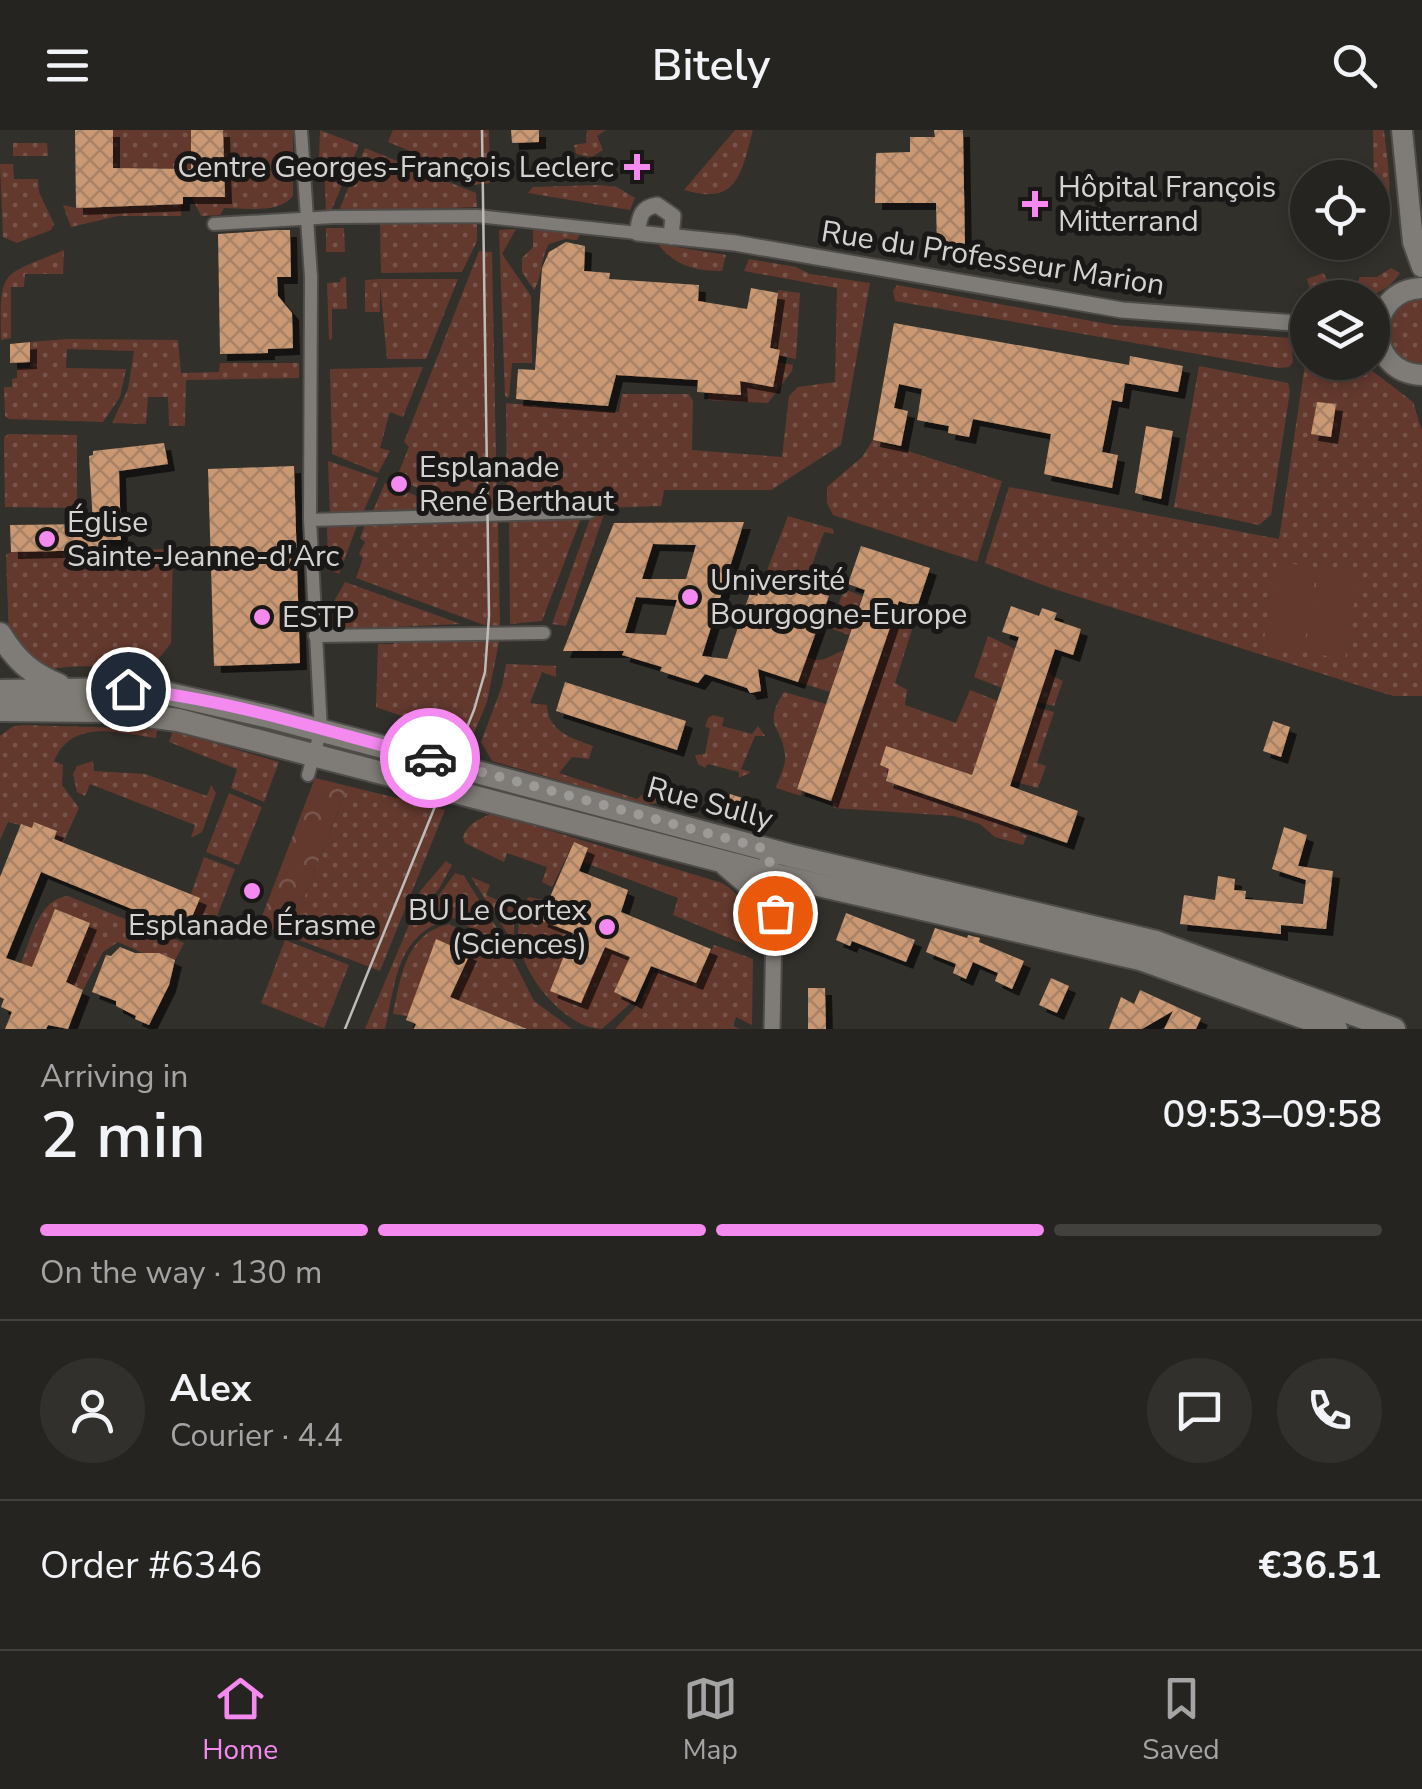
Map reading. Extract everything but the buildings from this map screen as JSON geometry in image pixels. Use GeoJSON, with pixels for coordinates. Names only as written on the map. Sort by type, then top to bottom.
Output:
{"type":"FeatureCollection","features":[{"type":"Feature","properties":{"kind":"main road"},"geometry":{"type":"LineString","coordinates":[[0,634],[19,663],[38,677],[67,688]]}},
{"type":"Feature","properties":{"kind":"main road","name":"Rue Sully"},"geometry":{"type":"LineString","coordinates":[[0,690],[160,692],[320,730],[762,848],[1156,942],[1394,1029]]}},
{"type":"Feature","properties":{"kind":"main road","name":"Rue Sully"},"geometry":{"type":"LineString","coordinates":[[0,710],[162,716],[311,765],[1140,959],[1336,1029]]}},
{"type":"Feature","properties":{"kind":"street"},"geometry":{"type":"LineString","coordinates":[[302,130],[311,293],[310,520],[320,730],[311,765]]}},
{"type":"Feature","properties":{"kind":"street"},"geometry":{"type":"LineString","coordinates":[[1390,301],[1405,278],[1412,242],[1402,130]]}},
{"type":"Feature","properties":{"kind":"street"},"geometry":{"type":"LineString","coordinates":[[637,233],[640,214],[647,206],[658,204],[673,216],[671,237]]}},
{"type":"Feature","properties":{"kind":"street","name":"Rue du Professeur Marion"},"geometry":{"type":"LineString","coordinates":[[214,224],[308,219],[512,218],[736,243],[1122,310],[1290,323]]}},
{"type":"Feature","properties":{"kind":"street"},"geometry":{"type":"LineString","coordinates":[[1412,242],[1422,266]]}},
{"type":"Feature","properties":{"kind":"street"},"geometry":{"type":"LineString","coordinates":[[1393,298],[1404,291],[1422,288]]}},
{"type":"Feature","properties":{"kind":"street"},"geometry":{"type":"LineString","coordinates":[[1390,360],[1413,374],[1422,392]]}},
{"type":"Feature","properties":{"kind":"street"},"geometry":{"type":"LineString","coordinates":[[310,520],[590,512]]}},
{"type":"Feature","properties":{"kind":"street"},"geometry":{"type":"LineString","coordinates":[[315,636],[544,634]]}},
{"type":"Feature","properties":{"kind":"street"},"geometry":{"type":"LineString","coordinates":[[762,848],[776,874],[772,1029]]}},
{"type":"Feature","properties":{"kind":"street"},"geometry":{"type":"LineString","coordinates":[[712,858],[740,879],[764,916],[775,919]]}},
{"type":"Feature","properties":{"kind":"street"},"geometry":{"type":"LineString","coordinates":[[775,919],[785,893],[808,882]]}},
{"type":"Feature","properties":{"kind":"green space"},"geometry":{"type":"Polygon","coordinates":[[[113,130],[191,130],[191,169],[113,168],[113,130]]]}},
{"type":"Feature","properties":{"kind":"green space"},"geometry":{"type":"Polygon","coordinates":[[[223,130],[293,130],[293,196],[287,202],[271,208],[224,208],[220,215],[201,216],[192,197],[225,197],[223,130]]]}},
{"type":"Feature","properties":{"kind":"green space"},"geometry":{"type":"Polygon","coordinates":[[[320,130],[359,145],[331,211],[326,211],[324,163],[319,158],[320,130]]]}},
{"type":"Feature","properties":{"kind":"green space"},"geometry":{"type":"Polygon","coordinates":[[[393,130],[489,130],[490,183],[472,185],[409,159],[410,151],[388,142],[393,130]]]}},
{"type":"Feature","properties":{"kind":"green space"},"geometry":{"type":"Polygon","coordinates":[[[587,130],[606,130],[597,136],[603,150],[592,157],[576,154],[574,145],[586,143],[587,130]]]}},
{"type":"Feature","properties":{"kind":"green space"},"geometry":{"type":"Polygon","coordinates":[[[735,130],[753,130],[734,182],[716,194],[684,190],[735,130]]]}},
{"type":"Feature","properties":{"kind":"green space"},"geometry":{"type":"Polygon","coordinates":[[[1373,130],[1384,130],[1387,160],[1374,160],[1373,130]]]}},
{"type":"Feature","properties":{"kind":"green space"},"geometry":{"type":"Polygon","coordinates":[[[13,143],[47,143],[48,156],[13,156],[13,143]]]}},
{"type":"Feature","properties":{"kind":"green space"},"geometry":{"type":"Polygon","coordinates":[[[365,148],[476,193],[477,207],[344,212],[340,208],[365,148]]]}},
{"type":"Feature","properties":{"kind":"green space"},"geometry":{"type":"Polygon","coordinates":[[[0,164],[13,164],[14,179],[38,179],[39,192],[54,224],[51,230],[17,243],[3,237],[0,164]]]}},
{"type":"Feature","properties":{"kind":"green space"},"geometry":{"type":"Polygon","coordinates":[[[533,187],[617,187],[635,198],[630,210],[528,193],[533,187]]]}},
{"type":"Feature","properties":{"kind":"green space"},"geometry":{"type":"Polygon","coordinates":[[[181,204],[181,216],[118,216],[71,227],[63,205],[76,208],[181,204]]]}},
{"type":"Feature","properties":{"kind":"green space"},"geometry":{"type":"Polygon","coordinates":[[[477,221],[477,241],[462,272],[381,273],[380,223],[477,221]]]}},
{"type":"Feature","properties":{"kind":"green space"},"geometry":{"type":"Polygon","coordinates":[[[533,226],[582,230],[577,240],[549,244],[534,290],[522,272],[522,258],[533,247],[533,226]]]}},
{"type":"Feature","properties":{"kind":"green space"},"geometry":{"type":"Polygon","coordinates":[[[326,228],[344,228],[345,252],[326,252],[326,228]]]}},
{"type":"Feature","properties":{"kind":"green space"},"geometry":{"type":"Polygon","coordinates":[[[516,229],[502,254],[531,296],[532,363],[512,363],[509,398],[505,396],[499,230],[516,229]]]}},
{"type":"Feature","properties":{"kind":"green space"},"geometry":{"type":"Polygon","coordinates":[[[658,244],[726,255],[722,271],[686,266],[658,244]]]}},
{"type":"Feature","properties":{"kind":"green space"},"geometry":{"type":"Polygon","coordinates":[[[64,250],[63,274],[25,274],[24,287],[11,287],[11,338],[1,340],[1,299],[8,278],[27,265],[64,250]]]}},
{"type":"Feature","properties":{"kind":"green space"},"geometry":{"type":"Polygon","coordinates":[[[479,251],[492,252],[497,509],[474,511],[396,479],[409,447],[404,442],[479,251]]]}},
{"type":"Feature","properties":{"kind":"green space"},"geometry":{"type":"Polygon","coordinates":[[[749,259],[870,283],[841,445],[771,490],[664,490],[661,506],[507,511],[506,403],[619,412],[622,394],[689,394],[693,401],[692,450],[782,457],[789,396],[798,387],[835,382],[837,288],[744,271],[749,259]]]}},
{"type":"Feature","properties":{"kind":"green space"},"geometry":{"type":"Polygon","coordinates":[[[1391,268],[1400,273],[1390,285],[1390,280],[1359,280],[1377,277],[1391,268]]]}},
{"type":"Feature","properties":{"kind":"green space"},"geometry":{"type":"Polygon","coordinates":[[[1323,273],[1328,280],[1307,280],[1323,273]]]}},
{"type":"Feature","properties":{"kind":"green space"},"geometry":{"type":"Polygon","coordinates":[[[346,277],[347,309],[332,309],[329,340],[327,283],[346,277]]]}},
{"type":"Feature","properties":{"kind":"green space"},"geometry":{"type":"Polygon","coordinates":[[[458,279],[426,359],[387,359],[380,284],[380,312],[365,312],[365,280],[458,279]]]}},
{"type":"Feature","properties":{"kind":"green space"},"geometry":{"type":"Polygon","coordinates":[[[897,285],[1113,325],[1290,338],[1290,366],[1278,368],[895,301],[893,291],[897,285]]]}},
{"type":"Feature","properties":{"kind":"green space"},"geometry":{"type":"Polygon","coordinates":[[[778,290],[800,293],[796,359],[779,356],[770,348],[778,290]]]}},
{"type":"Feature","properties":{"kind":"green space"},"geometry":{"type":"Polygon","coordinates":[[[1422,298],[1422,363],[1407,359],[1390,343],[1390,321],[1407,303],[1422,298]]]}},
{"type":"Feature","properties":{"kind":"green space"},"geometry":{"type":"Polygon","coordinates":[[[178,340],[181,373],[219,372],[220,363],[299,363],[299,378],[186,380],[185,426],[169,426],[168,397],[148,397],[146,424],[112,423],[128,389],[134,351],[67,349],[66,368],[126,369],[120,397],[103,422],[5,416],[4,387],[12,387],[17,368],[30,368],[30,342],[178,340]]]}},
{"type":"Feature","properties":{"kind":"green space"},"geometry":{"type":"Polygon","coordinates":[[[778,362],[793,365],[792,371],[768,403],[708,400],[708,392],[741,395],[740,381],[773,387],[778,362]]]}},
{"type":"Feature","properties":{"kind":"green space"},"geometry":{"type":"Polygon","coordinates":[[[1199,366],[1288,383],[1290,391],[1271,515],[1259,525],[1174,507],[1199,366]]]}},
{"type":"Feature","properties":{"kind":"green space"},"geometry":{"type":"Polygon","coordinates":[[[423,367],[403,417],[390,412],[380,448],[390,451],[378,473],[332,454],[330,369],[423,367]]]}},
{"type":"Feature","properties":{"kind":"green space"},"geometry":{"type":"Polygon","coordinates":[[[1303,380],[1384,380],[1413,402],[1422,431],[1422,696],[1394,696],[1373,690],[1051,588],[985,563],[1009,487],[1279,539],[1303,380]]]}},
{"type":"Feature","properties":{"kind":"green space"},"geometry":{"type":"Polygon","coordinates":[[[8,434],[77,435],[77,508],[5,507],[4,438],[8,434]]]}},
{"type":"Feature","properties":{"kind":"green space"},"geometry":{"type":"Polygon","coordinates":[[[873,440],[1002,481],[977,562],[833,515],[827,503],[827,487],[862,457],[873,440]]]}},
{"type":"Feature","properties":{"kind":"green space"},"geometry":{"type":"Polygon","coordinates":[[[328,461],[378,478],[362,515],[330,515],[328,461]]]}},
{"type":"Feature","properties":{"kind":"green space"},"geometry":{"type":"Polygon","coordinates":[[[385,483],[459,513],[372,513],[385,483]]]}},
{"type":"Feature","properties":{"kind":"green space"},"geometry":{"type":"Polygon","coordinates":[[[583,513],[542,621],[510,624],[509,519],[583,513]]]}},
{"type":"Feature","properties":{"kind":"green space"},"geometry":{"type":"Polygon","coordinates":[[[604,514],[566,626],[552,624],[591,516],[604,514]]]}},
{"type":"Feature","properties":{"kind":"green space"},"geometry":{"type":"Polygon","coordinates":[[[788,516],[833,529],[834,534],[824,532],[804,587],[766,573],[788,516]]]}},
{"type":"Feature","properties":{"kind":"green space"},"geometry":{"type":"Polygon","coordinates":[[[498,521],[500,626],[484,625],[356,578],[363,558],[359,554],[365,542],[360,538],[366,523],[498,521]]]}},
{"type":"Feature","properties":{"kind":"green space"},"geometry":{"type":"Polygon","coordinates":[[[358,523],[339,574],[328,569],[327,524],[358,523]]]}},
{"type":"Feature","properties":{"kind":"green space"},"geometry":{"type":"Polygon","coordinates":[[[173,549],[171,643],[146,675],[96,666],[45,670],[9,639],[6,555],[11,552],[173,549]]]}},
{"type":"Feature","properties":{"kind":"green space"},"geometry":{"type":"Polygon","coordinates":[[[1277,561],[1317,568],[1303,652],[1263,646],[1277,561]]]}},
{"type":"Feature","properties":{"kind":"green space"},"geometry":{"type":"Polygon","coordinates":[[[1319,568],[1359,574],[1345,659],[1305,652],[1319,568]]]}},
{"type":"Feature","properties":{"kind":"green space"},"geometry":{"type":"Polygon","coordinates":[[[345,582],[461,624],[329,630],[328,612],[345,582]]]}},
{"type":"Feature","properties":{"kind":"green space"},"geometry":{"type":"Polygon","coordinates":[[[844,589],[862,596],[849,635],[830,628],[844,589]]]}},
{"type":"Feature","properties":{"kind":"green space"},"geometry":{"type":"Polygon","coordinates":[[[897,608],[928,618],[914,623],[895,683],[907,690],[905,705],[956,723],[970,690],[998,701],[971,778],[886,747],[880,765],[889,769],[886,781],[1020,826],[1020,833],[1027,836],[1023,845],[995,837],[980,824],[954,816],[834,808],[831,801],[897,608]]]}},
{"type":"Feature","properties":{"kind":"green space"},"geometry":{"type":"Polygon","coordinates":[[[988,636],[1015,649],[1002,688],[974,677],[988,636]]]}},
{"type":"Feature","properties":{"kind":"green space"},"geometry":{"type":"Polygon","coordinates":[[[500,637],[487,702],[471,740],[376,707],[378,644],[394,644],[395,639],[500,637]]]}},
{"type":"Feature","properties":{"kind":"green space"},"geometry":{"type":"Polygon","coordinates":[[[844,650],[830,692],[798,682],[807,657],[821,660],[844,650]]]}},
{"type":"Feature","properties":{"kind":"green space"},"geometry":{"type":"Polygon","coordinates":[[[506,664],[556,666],[556,677],[542,672],[530,703],[547,705],[556,728],[593,746],[589,759],[572,757],[559,773],[637,799],[653,787],[669,790],[666,801],[645,805],[492,761],[481,742],[506,664]]]}},
{"type":"Feature","properties":{"kind":"green space"},"geometry":{"type":"Polygon","coordinates":[[[1048,669],[1063,681],[1054,706],[1038,702],[1048,669]]]}},
{"type":"Feature","properties":{"kind":"green space"},"geometry":{"type":"Polygon","coordinates":[[[784,692],[826,704],[797,788],[802,791],[801,796],[776,788],[785,756],[774,713],[784,692]]]}},
{"type":"Feature","properties":{"kind":"green space"},"geometry":{"type":"Polygon","coordinates":[[[1036,707],[1054,712],[1037,763],[1046,766],[1038,788],[1012,781],[1036,707]]]}},
{"type":"Feature","properties":{"kind":"green space"},"geometry":{"type":"Polygon","coordinates":[[[713,715],[724,718],[722,726],[752,734],[758,726],[765,736],[755,736],[741,769],[751,772],[739,778],[739,772],[698,764],[695,755],[705,754],[710,728],[705,727],[713,715]]]}},
{"type":"Feature","properties":{"kind":"green space"},"geometry":{"type":"Polygon","coordinates":[[[22,725],[157,729],[156,738],[98,732],[72,739],[54,761],[63,765],[62,785],[79,808],[63,843],[54,839],[57,831],[35,822],[32,828],[8,822],[0,840],[0,736],[22,725]]]}},
{"type":"Feature","properties":{"kind":"green space"},"geometry":{"type":"Polygon","coordinates":[[[173,731],[279,762],[264,802],[231,788],[237,769],[169,742],[173,731]]]}},
{"type":"Feature","properties":{"kind":"green space"},"geometry":{"type":"Polygon","coordinates":[[[93,761],[94,771],[145,774],[207,796],[211,785],[216,793],[202,832],[191,838],[195,825],[90,784],[85,796],[77,792],[73,774],[77,766],[93,761]]]}},
{"type":"Feature","properties":{"kind":"green space"},"geometry":{"type":"Polygon","coordinates":[[[315,778],[348,786],[289,936],[259,924],[315,778]]]}},
{"type":"Feature","properties":{"kind":"green space"},"geometry":{"type":"Polygon","coordinates":[[[348,786],[445,810],[380,971],[289,936],[348,786]]]}},
{"type":"Feature","properties":{"kind":"green space"},"geometry":{"type":"Polygon","coordinates":[[[229,793],[262,807],[239,865],[206,852],[229,793]]]}},
{"type":"Feature","properties":{"kind":"green space"},"geometry":{"type":"Polygon","coordinates":[[[492,813],[722,883],[747,910],[751,947],[673,915],[678,898],[583,862],[588,848],[574,842],[552,887],[542,882],[547,867],[507,853],[504,862],[465,843],[463,837],[468,828],[492,813]]]}},
{"type":"Feature","properties":{"kind":"green space"},"geometry":{"type":"Polygon","coordinates":[[[204,857],[235,869],[208,940],[186,931],[199,898],[191,894],[204,857]]]}},
{"type":"Feature","properties":{"kind":"green space"},"geometry":{"type":"Polygon","coordinates":[[[446,861],[452,865],[439,889],[426,903],[418,900],[420,891],[446,861]]]}},
{"type":"Feature","properties":{"kind":"green space"},"geometry":{"type":"Polygon","coordinates":[[[455,873],[464,876],[510,949],[431,906],[455,873]]]}},
{"type":"Feature","properties":{"kind":"green space"},"geometry":{"type":"Polygon","coordinates":[[[471,877],[490,885],[486,895],[514,907],[514,944],[471,877]]]}},
{"type":"Feature","properties":{"kind":"green space"},"geometry":{"type":"Polygon","coordinates":[[[68,896],[184,943],[175,960],[154,958],[118,942],[103,952],[83,990],[67,982],[89,924],[55,910],[32,968],[21,963],[43,912],[49,904],[68,896]]]}},
{"type":"Feature","properties":{"kind":"green space"},"geometry":{"type":"Polygon","coordinates":[[[528,897],[549,901],[540,920],[573,933],[551,991],[581,1002],[605,947],[639,961],[634,972],[625,969],[615,992],[633,1001],[602,1029],[573,1020],[559,1009],[526,965],[518,935],[528,897]]]}},
{"type":"Feature","properties":{"kind":"green space"},"geometry":{"type":"Polygon","coordinates":[[[417,906],[444,920],[416,939],[407,951],[385,1029],[365,1029],[417,906]]]}},
{"type":"Feature","properties":{"kind":"green space"},"geometry":{"type":"Polygon","coordinates":[[[449,924],[511,956],[534,1001],[572,1029],[528,1029],[450,997],[470,954],[437,940],[408,1016],[393,1014],[403,972],[414,947],[434,929],[449,924]]]}},
{"type":"Feature","properties":{"kind":"green space"},"geometry":{"type":"Polygon","coordinates":[[[285,940],[349,965],[324,1028],[261,1003],[285,940]]]}},
{"type":"Feature","properties":{"kind":"green space"},"geometry":{"type":"Polygon","coordinates":[[[714,945],[753,959],[752,1025],[736,1017],[733,1026],[740,1029],[615,1029],[641,1001],[653,973],[657,974],[659,969],[695,983],[714,945]]]}},
{"type":"Feature","properties":{"kind":"tram line"},"geometry":{"type":"LineString","coordinates":[[345,1029],[474,710],[485,672],[489,616],[482,130]]}},
{"type":"Feature","properties":{"kind":"way so far"},"geometry":{"type":"LineString","coordinates":[[430,758],[762,848],[776,874],[775,913]]}},
{"type":"Feature","properties":{"kind":"place","name":"Centre Georges-François Leclerc"},"geometry":{"type":"Point","coordinates":[637,167]}},
{"type":"Feature","properties":{"kind":"place","name":"Hôpital François Mitterrand"},"geometry":{"type":"Point","coordinates":[1035,204]}},
{"type":"Feature","properties":{"kind":"place","name":"Esplanade René Berthaut"},"geometry":{"type":"Point","coordinates":[399,484]}},
{"type":"Feature","properties":{"kind":"place","name":"Église Sainte-Jeanne-d'Arc"},"geometry":{"type":"Point","coordinates":[47,539]}},
{"type":"Feature","properties":{"kind":"place","name":"Université Bourgogne-Europe"},"geometry":{"type":"Point","coordinates":[690,597]}},
{"type":"Feature","properties":{"kind":"place","name":"ESTP"},"geometry":{"type":"Point","coordinates":[262,617]}},
{"type":"Feature","properties":{"kind":"place","name":"Esplanade Érasme"},"geometry":{"type":"Point","coordinates":[252,891]}},
{"type":"Feature","properties":{"kind":"place","name":"BU Le Cortex (Sciences)"},"geometry":{"type":"Point","coordinates":[607,927]}},
{"type":"Feature","properties":{"kind":"route"},"geometry":{"type":"LineString","coordinates":[[128,689],[160,692],[268,716],[430,758]]}}]}
